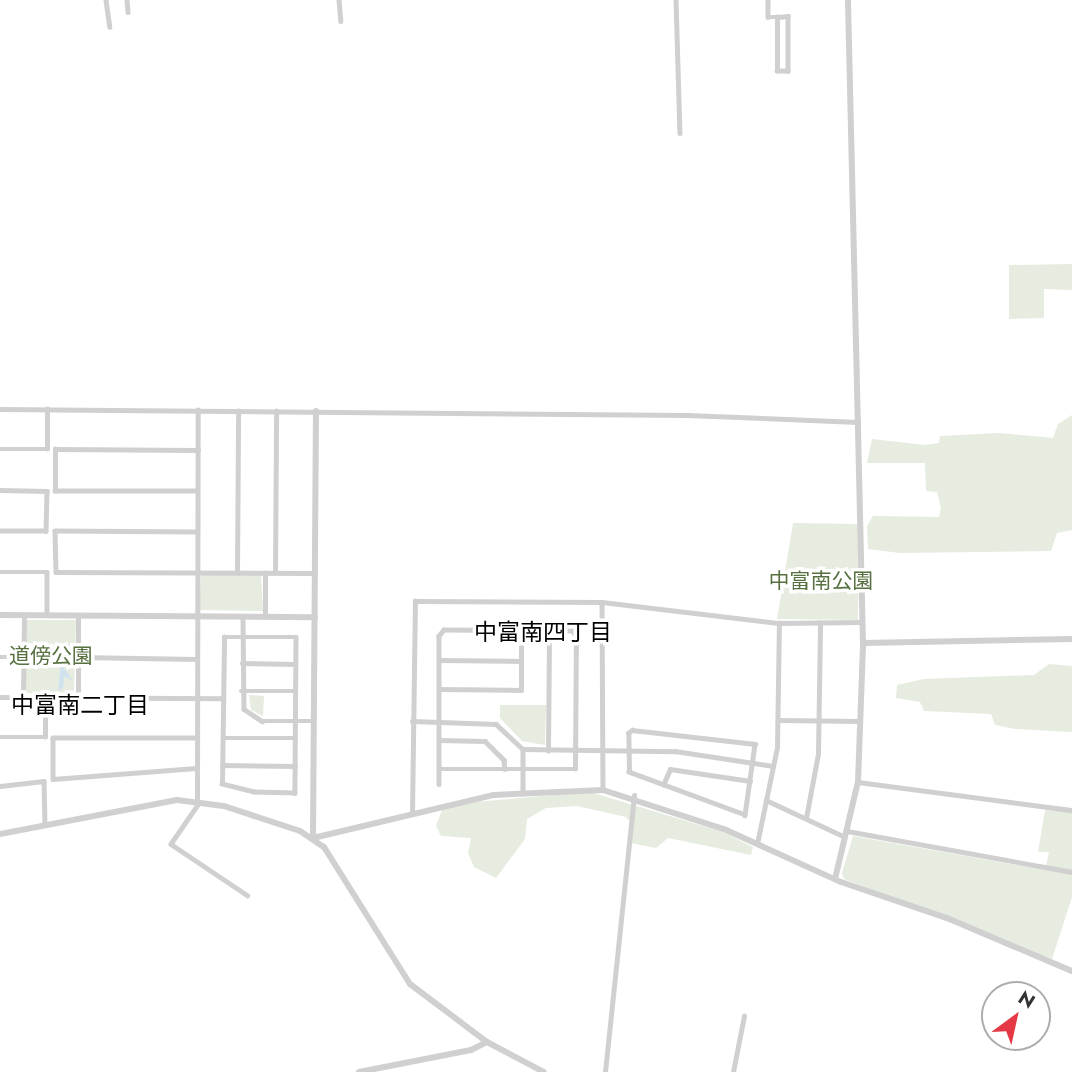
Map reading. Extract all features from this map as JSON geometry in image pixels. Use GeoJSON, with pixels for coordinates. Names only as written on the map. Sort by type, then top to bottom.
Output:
{"type":"FeatureCollection","features":[{"type":"Feature","properties":{"kind":"street"},"geometry":{"type":"LineString","coordinates":[[107,0],[110,27]]}},
{"type":"Feature","properties":{"kind":"street"},"geometry":{"type":"LineString","coordinates":[[127,0],[128,12]]}},
{"type":"Feature","properties":{"kind":"street"},"geometry":{"type":"LineString","coordinates":[[339,0],[341,21]]}},
{"type":"Feature","properties":{"kind":"street"},"geometry":{"type":"LineString","coordinates":[[676,0],[680,133]]}},
{"type":"Feature","properties":{"kind":"street"},"geometry":{"type":"LineString","coordinates":[[768,0],[768,17],[788,16],[788,71],[777,71],[777,17]]}},
{"type":"Feature","properties":{"kind":"street"},"geometry":{"type":"LineString","coordinates":[[835,879],[858,782],[863,643],[851,264],[848,0]]}},
{"type":"Feature","properties":{"kind":"street"},"geometry":{"type":"LineString","coordinates":[[0,409],[687,415],[858,422]]}},
{"type":"Feature","properties":{"kind":"street"},"geometry":{"type":"LineString","coordinates":[[0,449],[47,449],[47,409]]}},
{"type":"Feature","properties":{"kind":"street"},"geometry":{"type":"LineString","coordinates":[[198,410],[196,698],[199,801],[171,844],[247,895]]}},
{"type":"Feature","properties":{"kind":"street"},"geometry":{"type":"LineString","coordinates":[[237,573],[238,411]]}},
{"type":"Feature","properties":{"kind":"street"},"geometry":{"type":"LineString","coordinates":[[275,573],[276,411]]}},
{"type":"Feature","properties":{"kind":"street"},"geometry":{"type":"LineString","coordinates":[[313,838],[316,411]]}},
{"type":"Feature","properties":{"kind":"street"},"geometry":{"type":"LineString","coordinates":[[197,491],[55,491],[55,449],[198,450]]}},
{"type":"Feature","properties":{"kind":"street"},"geometry":{"type":"LineString","coordinates":[[0,490],[47,491],[46,531],[0,531]]}},
{"type":"Feature","properties":{"kind":"street"},"geometry":{"type":"LineString","coordinates":[[197,532],[55,531],[56,572],[315,573]]}},
{"type":"Feature","properties":{"kind":"street"},"geometry":{"type":"LineString","coordinates":[[0,572],[47,572],[47,615]]}},
{"type":"Feature","properties":{"kind":"street"},"geometry":{"type":"LineString","coordinates":[[265,573],[265,617]]}},
{"type":"Feature","properties":{"kind":"street"},"geometry":{"type":"LineString","coordinates":[[412,813],[415,601],[603,602],[779,623],[862,622]]}},
{"type":"Feature","properties":{"kind":"street"},"geometry":{"type":"LineString","coordinates":[[603,602],[603,789]]}},
{"type":"Feature","properties":{"kind":"street"},"geometry":{"type":"LineString","coordinates":[[0,615],[315,617]]}},
{"type":"Feature","properties":{"kind":"street"},"geometry":{"type":"LineString","coordinates":[[23,697],[24,615]]}},
{"type":"Feature","properties":{"kind":"street"},"geometry":{"type":"LineString","coordinates":[[78,615],[78,697]]}},
{"type":"Feature","properties":{"kind":"street"},"geometry":{"type":"LineString","coordinates":[[243,617],[241,691],[244,709],[254,719],[315,722]]}},
{"type":"Feature","properties":{"kind":"street"},"geometry":{"type":"LineString","coordinates":[[757,844],[773,766],[778,720],[779,623]]}},
{"type":"Feature","properties":{"kind":"street"},"geometry":{"type":"LineString","coordinates":[[806,818],[818,754],[820,623]]}},
{"type":"Feature","properties":{"kind":"street"},"geometry":{"type":"LineString","coordinates":[[439,769],[575,769],[576,636],[572,631],[444,630],[439,636],[439,660],[439,689],[439,721],[439,740],[439,769],[439,784]]}},
{"type":"Feature","properties":{"kind":"street"},"geometry":{"type":"LineString","coordinates":[[439,689],[521,690],[521,631]]}},
{"type":"Feature","properties":{"kind":"street"},"geometry":{"type":"LineString","coordinates":[[548,751],[549,631]]}},
{"type":"Feature","properties":{"kind":"street"},"geometry":{"type":"LineString","coordinates":[[242,636],[296,636],[295,793],[254,792],[222,784],[224,637],[242,636]]}},
{"type":"Feature","properties":{"kind":"street"},"geometry":{"type":"LineString","coordinates":[[863,643],[1072,639]]}},
{"type":"Feature","properties":{"kind":"street"},"geometry":{"type":"LineString","coordinates":[[0,657],[23,657]]}},
{"type":"Feature","properties":{"kind":"street"},"geometry":{"type":"LineString","coordinates":[[78,657],[197,659]]}},
{"type":"Feature","properties":{"kind":"street"},"geometry":{"type":"LineString","coordinates":[[439,660],[521,661]]}},
{"type":"Feature","properties":{"kind":"street"},"geometry":{"type":"LineString","coordinates":[[242,663],[295,664]]}},
{"type":"Feature","properties":{"kind":"street"},"geometry":{"type":"LineString","coordinates":[[241,691],[295,691]]}},
{"type":"Feature","properties":{"kind":"street"},"geometry":{"type":"LineString","coordinates":[[0,697],[223,698]]}},
{"type":"Feature","properties":{"kind":"street"},"geometry":{"type":"LineString","coordinates":[[0,737],[45,737],[45,697]]}},
{"type":"Feature","properties":{"kind":"street"},"geometry":{"type":"LineString","coordinates":[[778,720],[861,721]]}},
{"type":"Feature","properties":{"kind":"street"},"geometry":{"type":"LineString","coordinates":[[412,721],[492,722],[523,749],[676,751],[773,766]]}},
{"type":"Feature","properties":{"kind":"street"},"geometry":{"type":"LineString","coordinates":[[632,730],[679,732],[755,744],[745,815],[629,772],[629,751],[632,730]]}},
{"type":"Feature","properties":{"kind":"street"},"geometry":{"type":"LineString","coordinates":[[197,738],[53,738],[53,779],[197,768]]}},
{"type":"Feature","properties":{"kind":"street"},"geometry":{"type":"LineString","coordinates":[[223,738],[294,738]]}},
{"type":"Feature","properties":{"kind":"street"},"geometry":{"type":"LineString","coordinates":[[439,740],[485,741],[504,760],[505,770]]}},
{"type":"Feature","properties":{"kind":"street"},"geometry":{"type":"LineString","coordinates":[[523,749],[523,792]]}},
{"type":"Feature","properties":{"kind":"street"},"geometry":{"type":"LineString","coordinates":[[222,765],[295,766]]}},
{"type":"Feature","properties":{"kind":"street"},"geometry":{"type":"LineString","coordinates":[[663,785],[670,769],[750,781]]}},
{"type":"Feature","properties":{"kind":"street"},"geometry":{"type":"LineString","coordinates":[[0,786],[44,781],[45,825]]}},
{"type":"Feature","properties":{"kind":"street"},"geometry":{"type":"LineString","coordinates":[[858,782],[1072,810]]}},
{"type":"Feature","properties":{"kind":"street"},"geometry":{"type":"LineString","coordinates":[[313,838],[412,813],[523,792],[603,789],[634,796],[757,844],[835,879],[947,918],[1072,971]]}},
{"type":"Feature","properties":{"kind":"street"},"geometry":{"type":"LineString","coordinates":[[605,1072],[634,796]]}},
{"type":"Feature","properties":{"kind":"street"},"geometry":{"type":"LineString","coordinates":[[766,800],[846,834],[1072,872]]}},
{"type":"Feature","properties":{"kind":"street"},"geometry":{"type":"LineString","coordinates":[[0,834],[163,801],[199,801],[313,838],[329,855],[410,984],[487,1042],[544,1072]]}},
{"type":"Feature","properties":{"kind":"street"},"geometry":{"type":"LineString","coordinates":[[733,1072],[744,1016]]}},
{"type":"Feature","properties":{"kind":"street"},"geometry":{"type":"LineString","coordinates":[[359,1072],[478,1048],[487,1042]]}},
{"type":"Feature","properties":{"kind":"street"},"geometry":{"type":"LineString","coordinates":[[411,1062],[413,1072]]}},
{"type":"Feature","properties":{"kind":"green space"},"geometry":{"type":"Polygon","coordinates":[[[1072,264],[1072,290],[1044,289],[1044,318],[1009,319],[1009,265],[1072,264]]]}},
{"type":"Feature","properties":{"kind":"green space"},"geometry":{"type":"Polygon","coordinates":[[[1072,415],[1072,530],[1057,533],[1051,551],[900,553],[868,549],[867,526],[873,516],[939,517],[941,508],[937,492],[926,491],[925,463],[867,463],[872,439],[925,445],[939,443],[940,436],[999,433],[1053,438],[1058,424],[1072,415]]]}},
{"type":"Feature","properties":{"kind":"green space","name":"中富南公園"},"geometry":{"type":"Polygon","coordinates":[[[793,523],[859,524],[858,620],[777,619],[793,523]]]}},
{"type":"Feature","properties":{"kind":"green space"},"geometry":{"type":"Polygon","coordinates":[[[201,575],[261,575],[263,611],[199,610],[201,575]]]}},
{"type":"Feature","properties":{"kind":"green space","name":"道傍公園"},"geometry":{"type":"Polygon","coordinates":[[[26,620],[76,620],[74,694],[25,693],[26,620]]]}},
{"type":"Feature","properties":{"kind":"green space"},"geometry":{"type":"Polygon","coordinates":[[[1049,664],[1072,666],[1072,732],[1015,729],[995,725],[991,714],[924,711],[920,702],[896,698],[897,685],[924,679],[1034,675],[1049,664]]]}},
{"type":"Feature","properties":{"kind":"green space"},"geometry":{"type":"Polygon","coordinates":[[[249,695],[264,696],[263,716],[251,710],[249,695]]]}},
{"type":"Feature","properties":{"kind":"green space"},"geometry":{"type":"Polygon","coordinates":[[[500,705],[546,705],[545,745],[522,741],[500,718],[500,705]]]}},
{"type":"Feature","properties":{"kind":"green space"},"geometry":{"type":"Polygon","coordinates":[[[590,792],[723,832],[753,847],[751,855],[668,838],[656,848],[631,843],[633,825],[626,817],[577,806],[546,808],[527,819],[525,839],[496,878],[474,867],[468,853],[471,838],[441,836],[436,826],[442,810],[463,803],[590,792]]]}},
{"type":"Feature","properties":{"kind":"green space"},"geometry":{"type":"Polygon","coordinates":[[[1045,810],[1072,812],[1072,897],[1052,959],[844,879],[842,873],[853,836],[1045,870],[1049,852],[1038,852],[1045,810]]]}},
{"type":"Feature","properties":{"kind":"water"},"geometry":{"type":"Polygon","coordinates":[[[61,664],[73,681],[64,676],[63,688],[58,691],[61,664]]]}},
{"type":"Feature","properties":{"kind":"district","name":"中富南四丁目"},"geometry":{"type":"Point","coordinates":[543,632]}},
{"type":"Feature","properties":{"kind":"district","name":"中富南二丁目"},"geometry":{"type":"Point","coordinates":[80,705]}}]}
